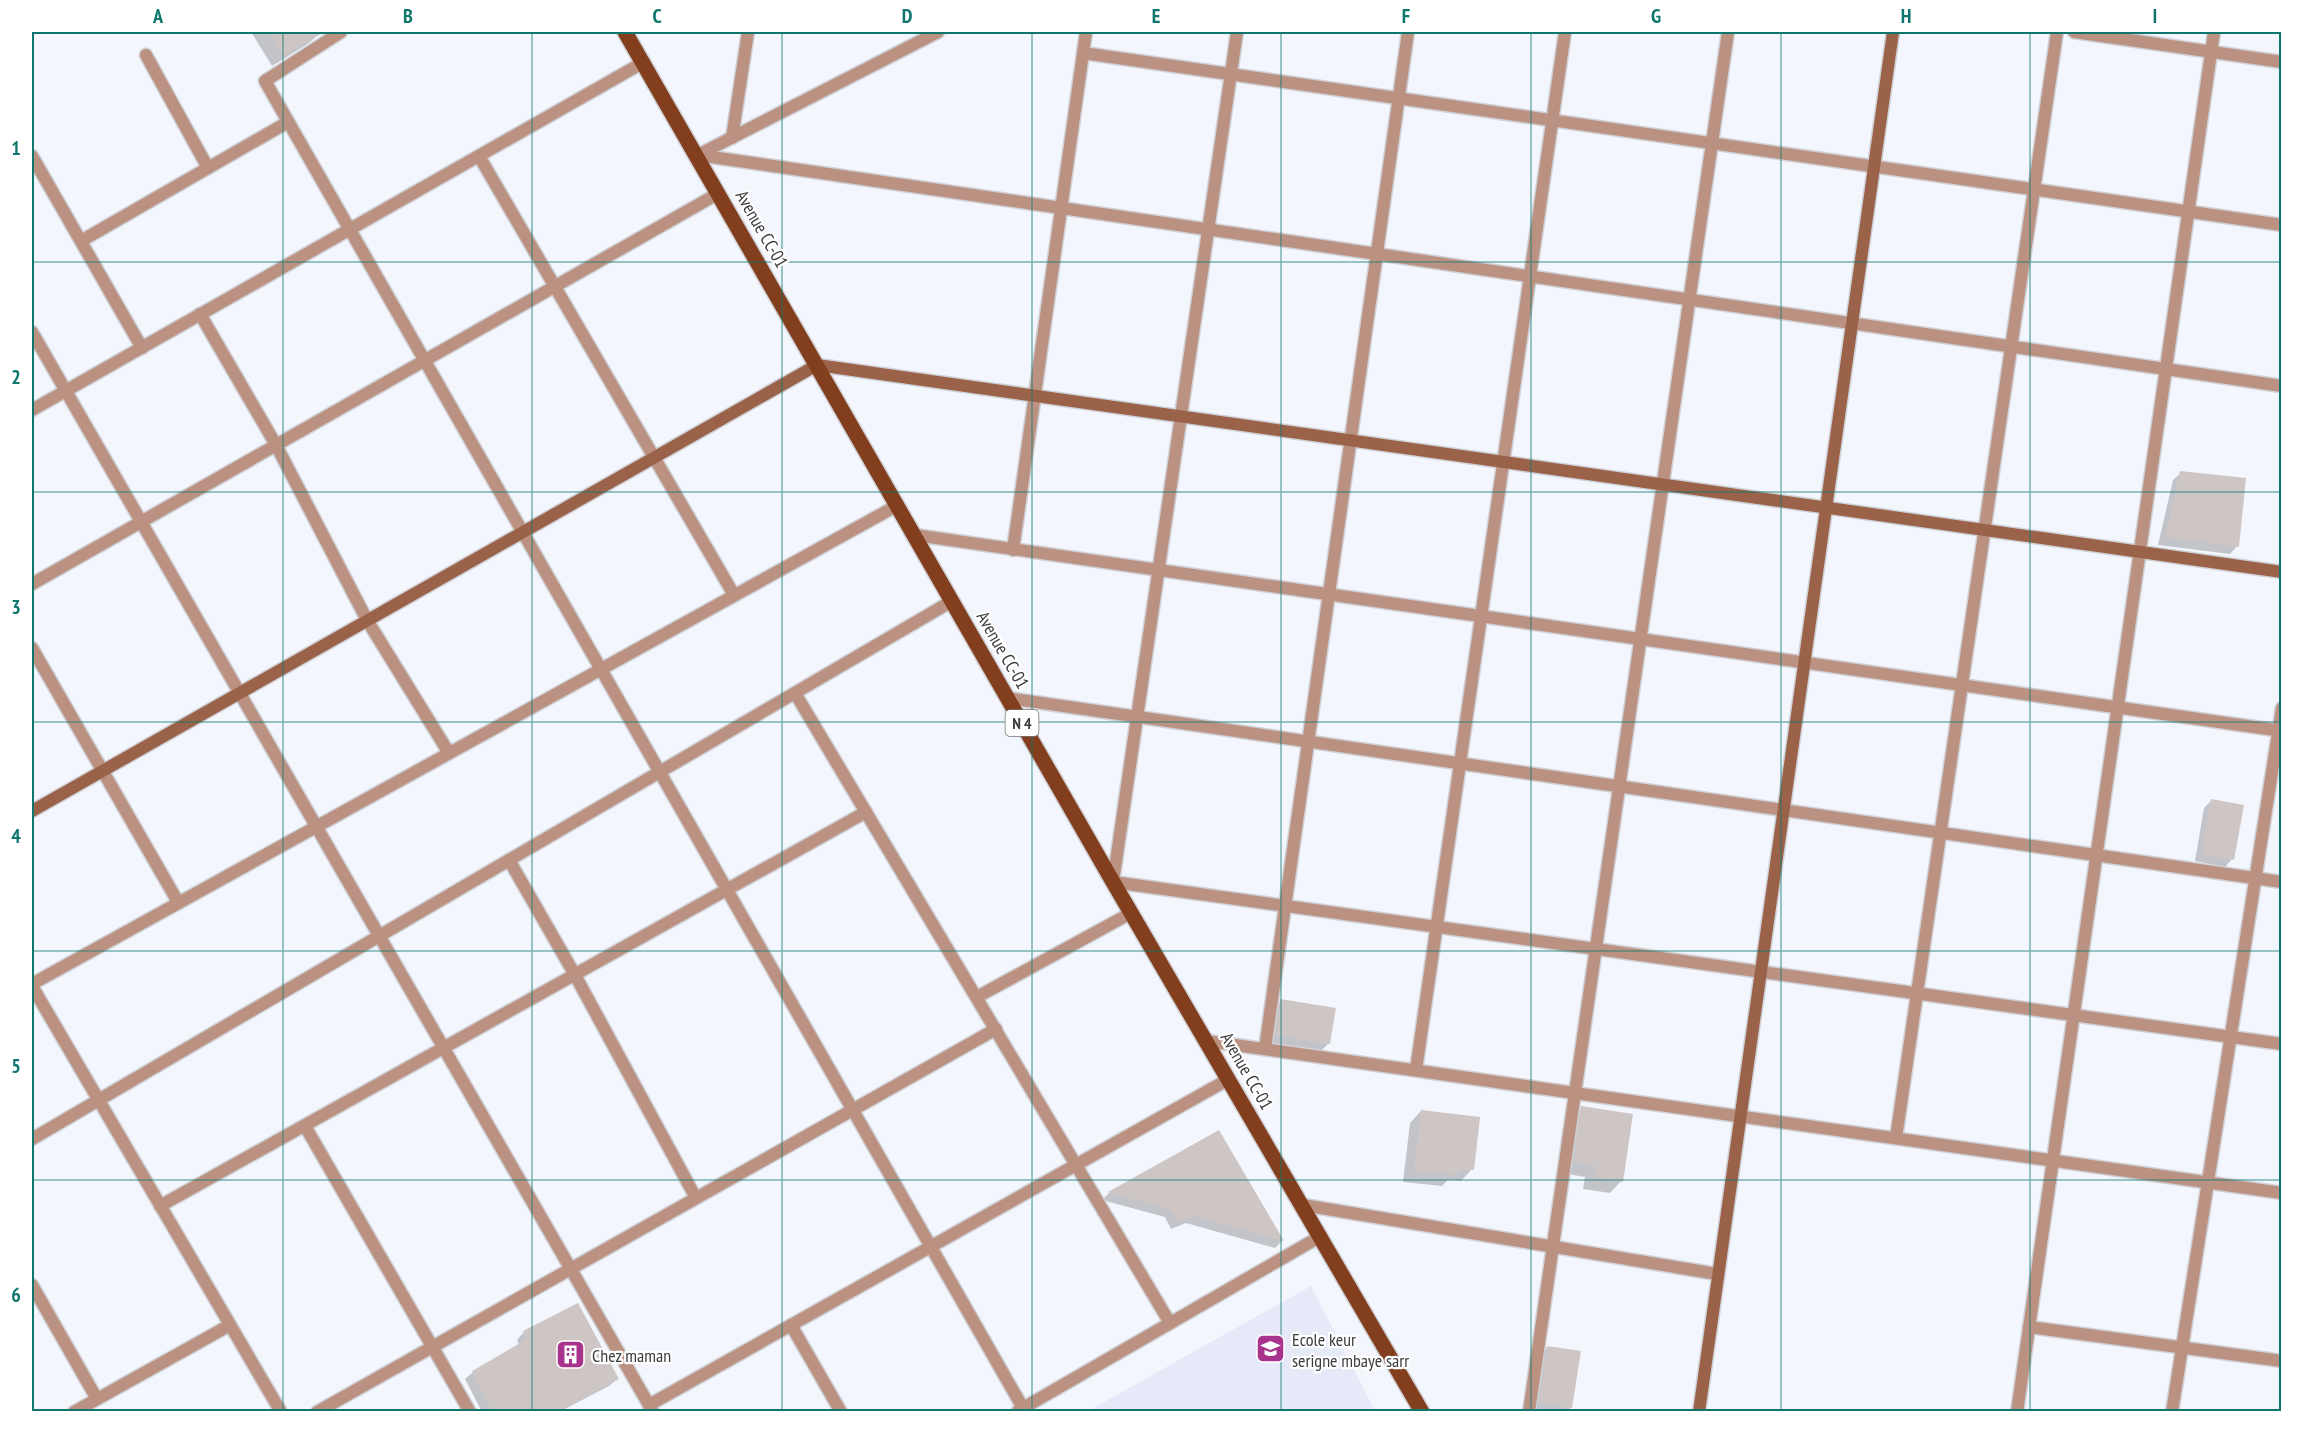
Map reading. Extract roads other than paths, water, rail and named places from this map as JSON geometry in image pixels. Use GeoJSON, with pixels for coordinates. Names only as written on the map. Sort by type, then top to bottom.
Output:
{"type":"FeatureCollection","features":[{"type":"Feature","properties":{"kind":"main road","name":"Avenue CC-01"},"geometry":{"type":"LineString","coordinates":[[625,32],[698,155],[1131,914],[1422,1412]]}},
{"type":"Feature","properties":{"kind":"street"},"geometry":{"type":"LineString","coordinates":[[341,32],[265,81],[931,1246],[1020,1410],[1320,1236]]}},
{"type":"Feature","properties":{"kind":"street"},"geometry":{"type":"LineString","coordinates":[[732,138],[748,32]]}},
{"type":"Feature","properties":{"kind":"street"},"geometry":{"type":"LineString","coordinates":[[698,155],[938,32]]}},
{"type":"Feature","properties":{"kind":"street"},"geometry":{"type":"LineString","coordinates":[[1013,550],[1086,32]]}},
{"type":"Feature","properties":{"kind":"street"},"geometry":{"type":"LineString","coordinates":[[1237,32],[1113,882],[2282,1044]]}},
{"type":"Feature","properties":{"kind":"street"},"geometry":{"type":"LineString","coordinates":[[1265,1049],[1408,32]]}},
{"type":"Feature","properties":{"kind":"street"},"geometry":{"type":"LineString","coordinates":[[1416,1070],[1565,32]]}},
{"type":"Feature","properties":{"kind":"street"},"geometry":{"type":"LineString","coordinates":[[1529,1412],[1728,32]]}},
{"type":"Feature","properties":{"kind":"street"},"geometry":{"type":"LineString","coordinates":[[1699,1412],[1893,32]]}},
{"type":"Feature","properties":{"kind":"street"},"geometry":{"type":"LineString","coordinates":[[1896,1138],[2057,32]]}},
{"type":"Feature","properties":{"kind":"street"},"geometry":{"type":"LineString","coordinates":[[2074,32],[2282,62]]}},
{"type":"Feature","properties":{"kind":"street"},"geometry":{"type":"LineString","coordinates":[[2017,1412],[2214,32]]}},
{"type":"Feature","properties":{"kind":"street"},"geometry":{"type":"LineString","coordinates":[[1083,53],[2282,225]]}},
{"type":"Feature","properties":{"kind":"street"},"geometry":{"type":"LineString","coordinates":[[146,55],[208,168]]}},
{"type":"Feature","properties":{"kind":"street"},"geometry":{"type":"LineString","coordinates":[[32,410],[644,62]]}},
{"type":"Feature","properties":{"kind":"street"},"geometry":{"type":"LineString","coordinates":[[81,241],[288,122]]}},
{"type":"Feature","properties":{"kind":"street"},"geometry":{"type":"LineString","coordinates":[[698,155],[2282,386]]}},
{"type":"Feature","properties":{"kind":"street"},"geometry":{"type":"LineString","coordinates":[[32,156],[142,348]]}},
{"type":"Feature","properties":{"kind":"street"},"geometry":{"type":"LineString","coordinates":[[479,156],[734,595]]}},
{"type":"Feature","properties":{"kind":"street"},"geometry":{"type":"LineString","coordinates":[[32,584],[719,193]]}},
{"type":"Feature","properties":{"kind":"street"},"geometry":{"type":"LineString","coordinates":[[200,314],[276,445],[367,620],[449,753]]}},
{"type":"Feature","properties":{"kind":"street"},"geometry":{"type":"LineString","coordinates":[[32,332],[651,1408],[791,1325],[1229,1079]]}},
{"type":"Feature","properties":{"kind":"street"},"geometry":{"type":"LineString","coordinates":[[32,811],[817,365],[2282,572]]}},
{"type":"Feature","properties":{"kind":"street"},"geometry":{"type":"LineString","coordinates":[[281,1412],[32,985],[897,505]]}},
{"type":"Feature","properties":{"kind":"street"},"geometry":{"type":"LineString","coordinates":[[915,535],[2280,731]]}},
{"type":"Feature","properties":{"kind":"street"},"geometry":{"type":"LineString","coordinates":[[32,1139],[952,601]]}},
{"type":"Feature","properties":{"kind":"street"},"geometry":{"type":"LineString","coordinates":[[32,648],[178,902]]}},
{"type":"Feature","properties":{"kind":"street"},"geometry":{"type":"LineString","coordinates":[[795,693],[1170,1323]]}},
{"type":"Feature","properties":{"kind":"street"},"geometry":{"type":"LineString","coordinates":[[1007,698],[2282,882]]}},
{"type":"Feature","properties":{"kind":"street"},"geometry":{"type":"LineString","coordinates":[[2172,1412],[2282,708]]}},
{"type":"Feature","properties":{"kind":"street"},"geometry":{"type":"LineString","coordinates":[[160,1206],[866,812]]}},
{"type":"Feature","properties":{"kind":"street"},"geometry":{"type":"LineString","coordinates":[[509,860],[575,975],[696,1198]]}},
{"type":"Feature","properties":{"kind":"street"},"geometry":{"type":"LineString","coordinates":[[977,997],[1131,914]]}},
{"type":"Feature","properties":{"kind":"street"},"geometry":{"type":"LineString","coordinates":[[317,1412],[996,1029]]}},
{"type":"Feature","properties":{"kind":"street"},"geometry":{"type":"LineString","coordinates":[[1207,1041],[2282,1193]]}},
{"type":"Feature","properties":{"kind":"street"},"geometry":{"type":"LineString","coordinates":[[305,1126],[470,1412]]}},
{"type":"Feature","properties":{"kind":"street"},"geometry":{"type":"LineString","coordinates":[[1303,1205],[1718,1274]]}},
{"type":"Feature","properties":{"kind":"street"},"geometry":{"type":"LineString","coordinates":[[32,1285],[97,1399]]}},
{"type":"Feature","properties":{"kind":"street"},"geometry":{"type":"LineString","coordinates":[[74,1412],[230,1325]]}},
{"type":"Feature","properties":{"kind":"street"},"geometry":{"type":"LineString","coordinates":[[791,1325],[841,1412]]}},
{"type":"Feature","properties":{"kind":"street"},"geometry":{"type":"LineString","coordinates":[[2029,1327],[2282,1361]]}},
{"type":"Feature","properties":{"kind":"place","name":"Ecole keur serigne mbaye sarr"},"geometry":{"type":"Point","coordinates":[1271,1349]}},
{"type":"Feature","properties":{"kind":"place","name":"Chez maman"},"geometry":{"type":"Point","coordinates":[571,1355]}}]}
